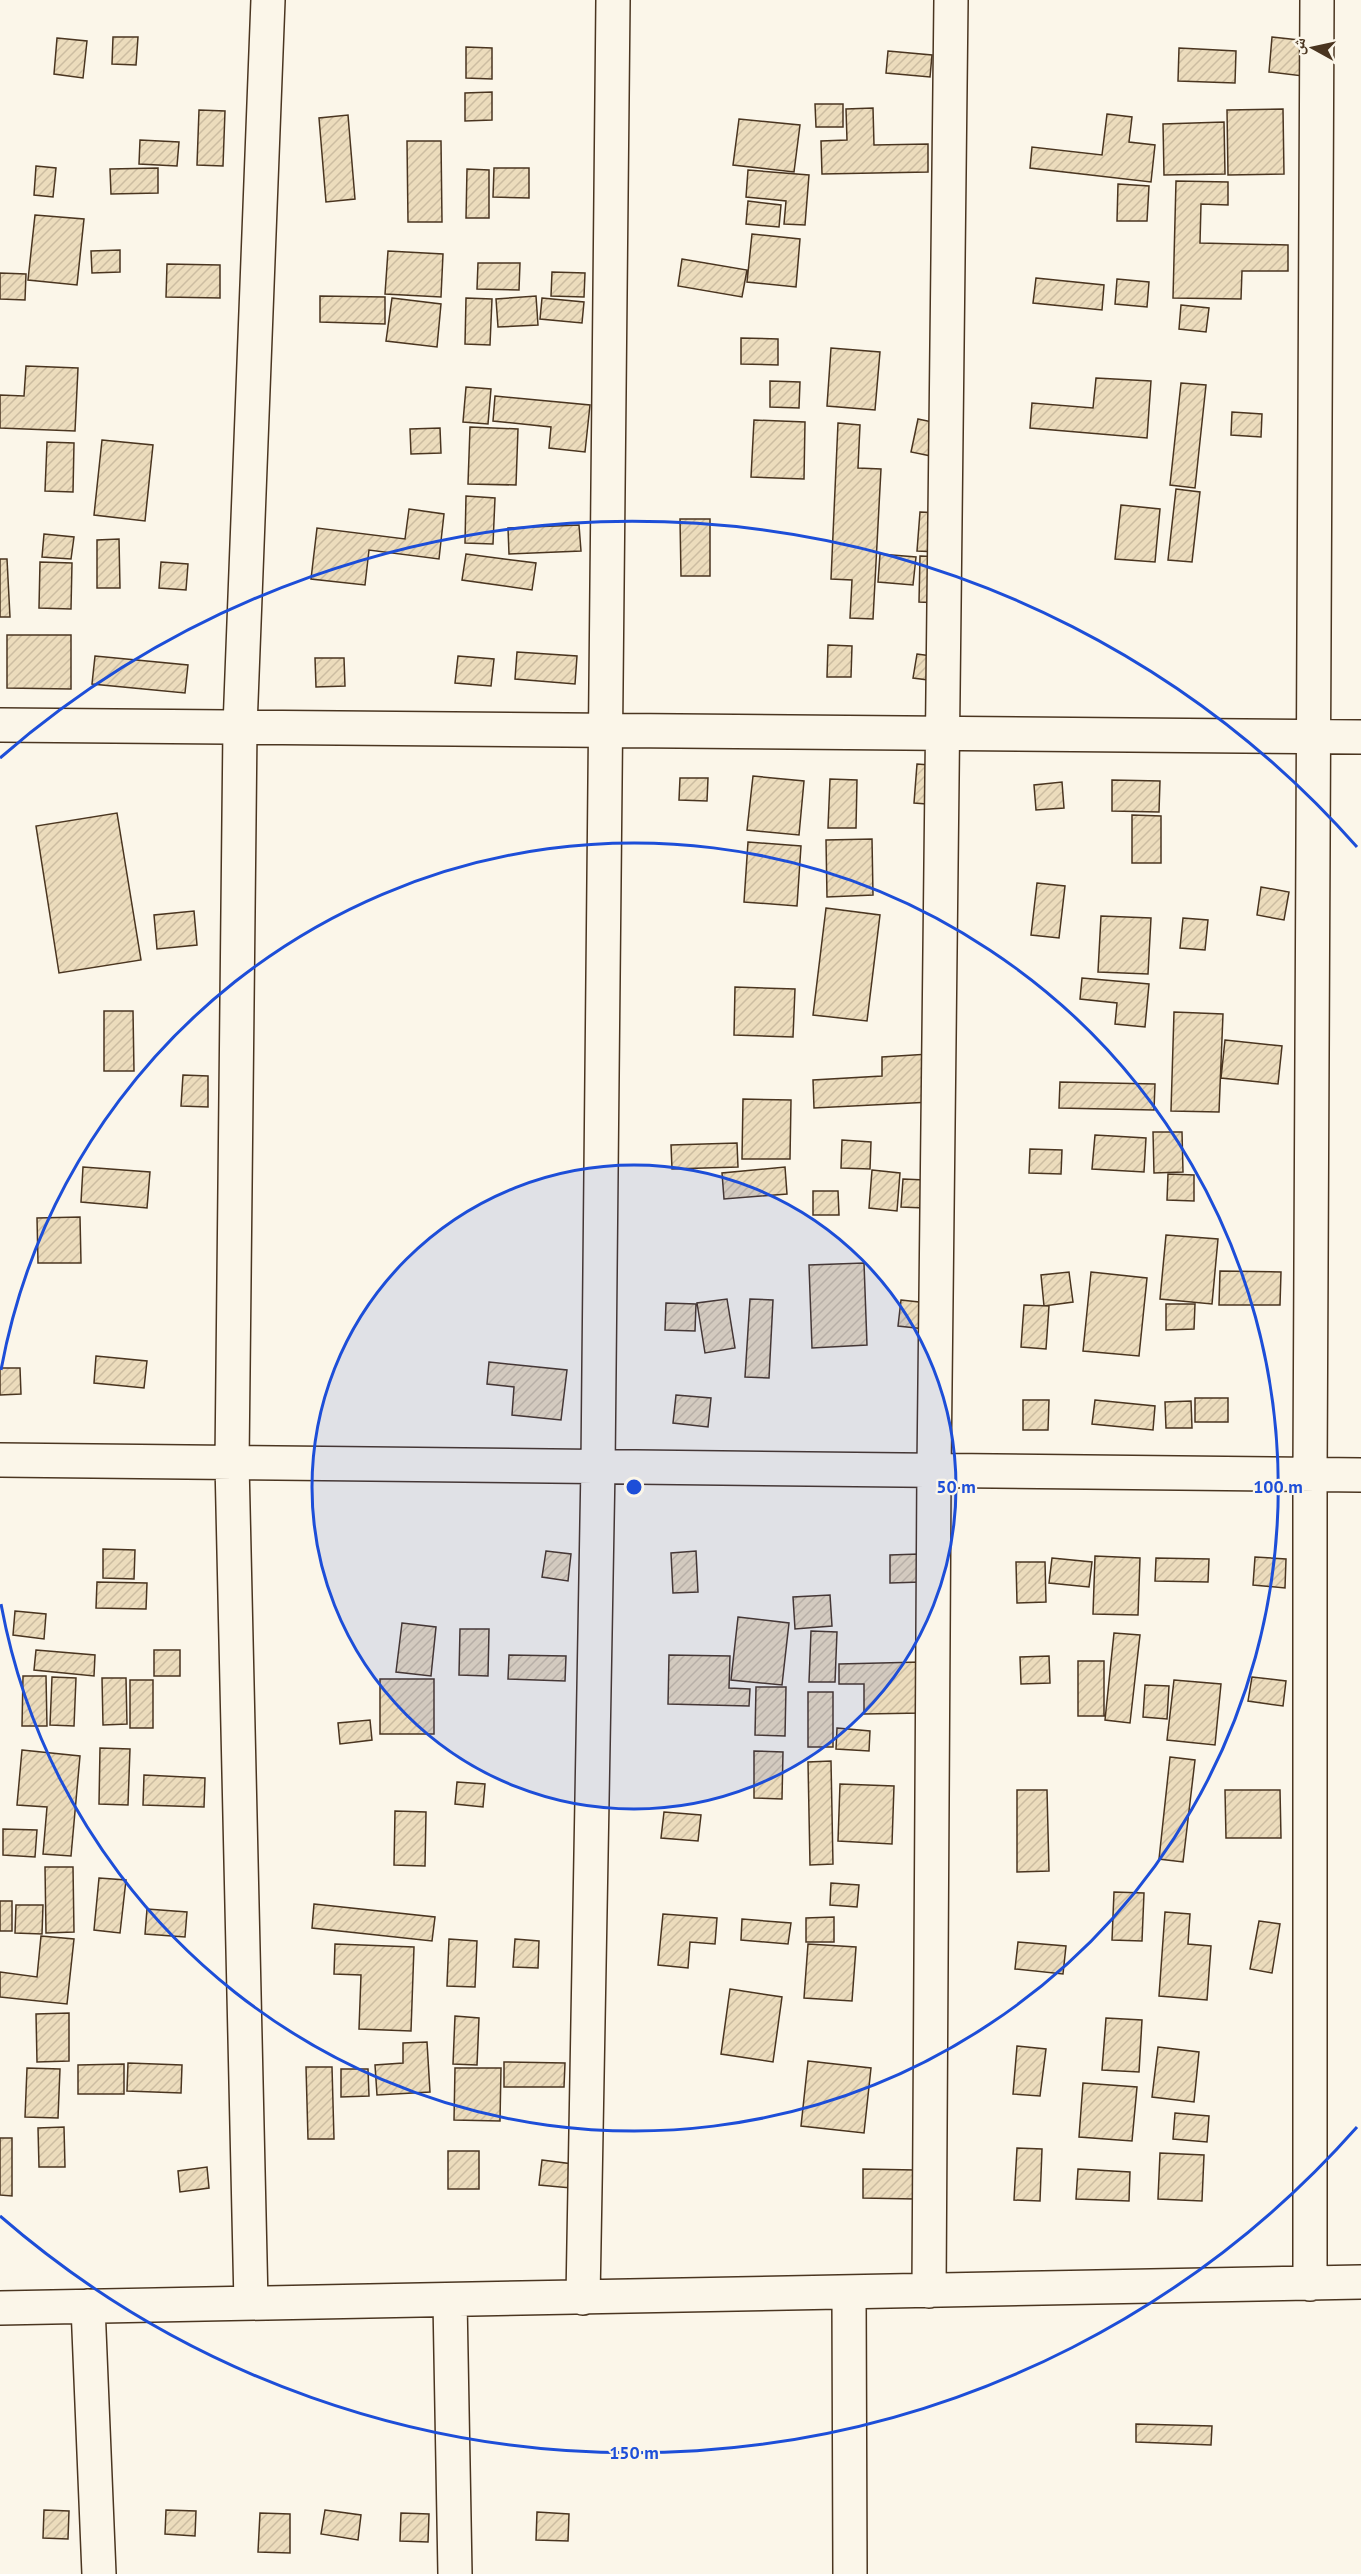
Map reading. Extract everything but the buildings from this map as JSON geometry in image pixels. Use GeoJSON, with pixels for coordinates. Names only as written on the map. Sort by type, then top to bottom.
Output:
{"type":"FeatureCollection","features":[{"type":"Feature","properties":{"kind":"street"},"geometry":{"type":"LineString","coordinates":[[251,2303],[232,1463],[240,727],[268,0]]}},
{"type":"Feature","properties":{"kind":"street"},"geometry":{"type":"LineString","coordinates":[[583,2298],[598,1467],[613,0]]}},
{"type":"Feature","properties":{"kind":"street"},"geometry":{"type":"LineString","coordinates":[[929,2291],[934,1471],[951,0]]}},
{"type":"Feature","properties":{"kind":"street"},"geometry":{"type":"LineString","coordinates":[[1310,2284],[1310,1475],[1317,0]]}},
{"type":"Feature","properties":{"kind":"street"},"geometry":{"type":"LineString","coordinates":[[0,724],[1361,737]]}},
{"type":"Feature","properties":{"kind":"street"},"geometry":{"type":"LineString","coordinates":[[0,1460],[1361,1475]]}},
{"type":"Feature","properties":{"kind":"street"},"geometry":{"type":"LineString","coordinates":[[0,2308],[1361,2282]]}},
{"type":"Feature","properties":{"kind":"street"},"geometry":{"type":"LineString","coordinates":[[849,2293],[850,2574]]}},
{"type":"Feature","properties":{"kind":"street"},"geometry":{"type":"LineString","coordinates":[[450,2300],[456,2574]]}},
{"type":"Feature","properties":{"kind":"street"},"geometry":{"type":"LineString","coordinates":[[88,2307],[99,2574]]}}]}
